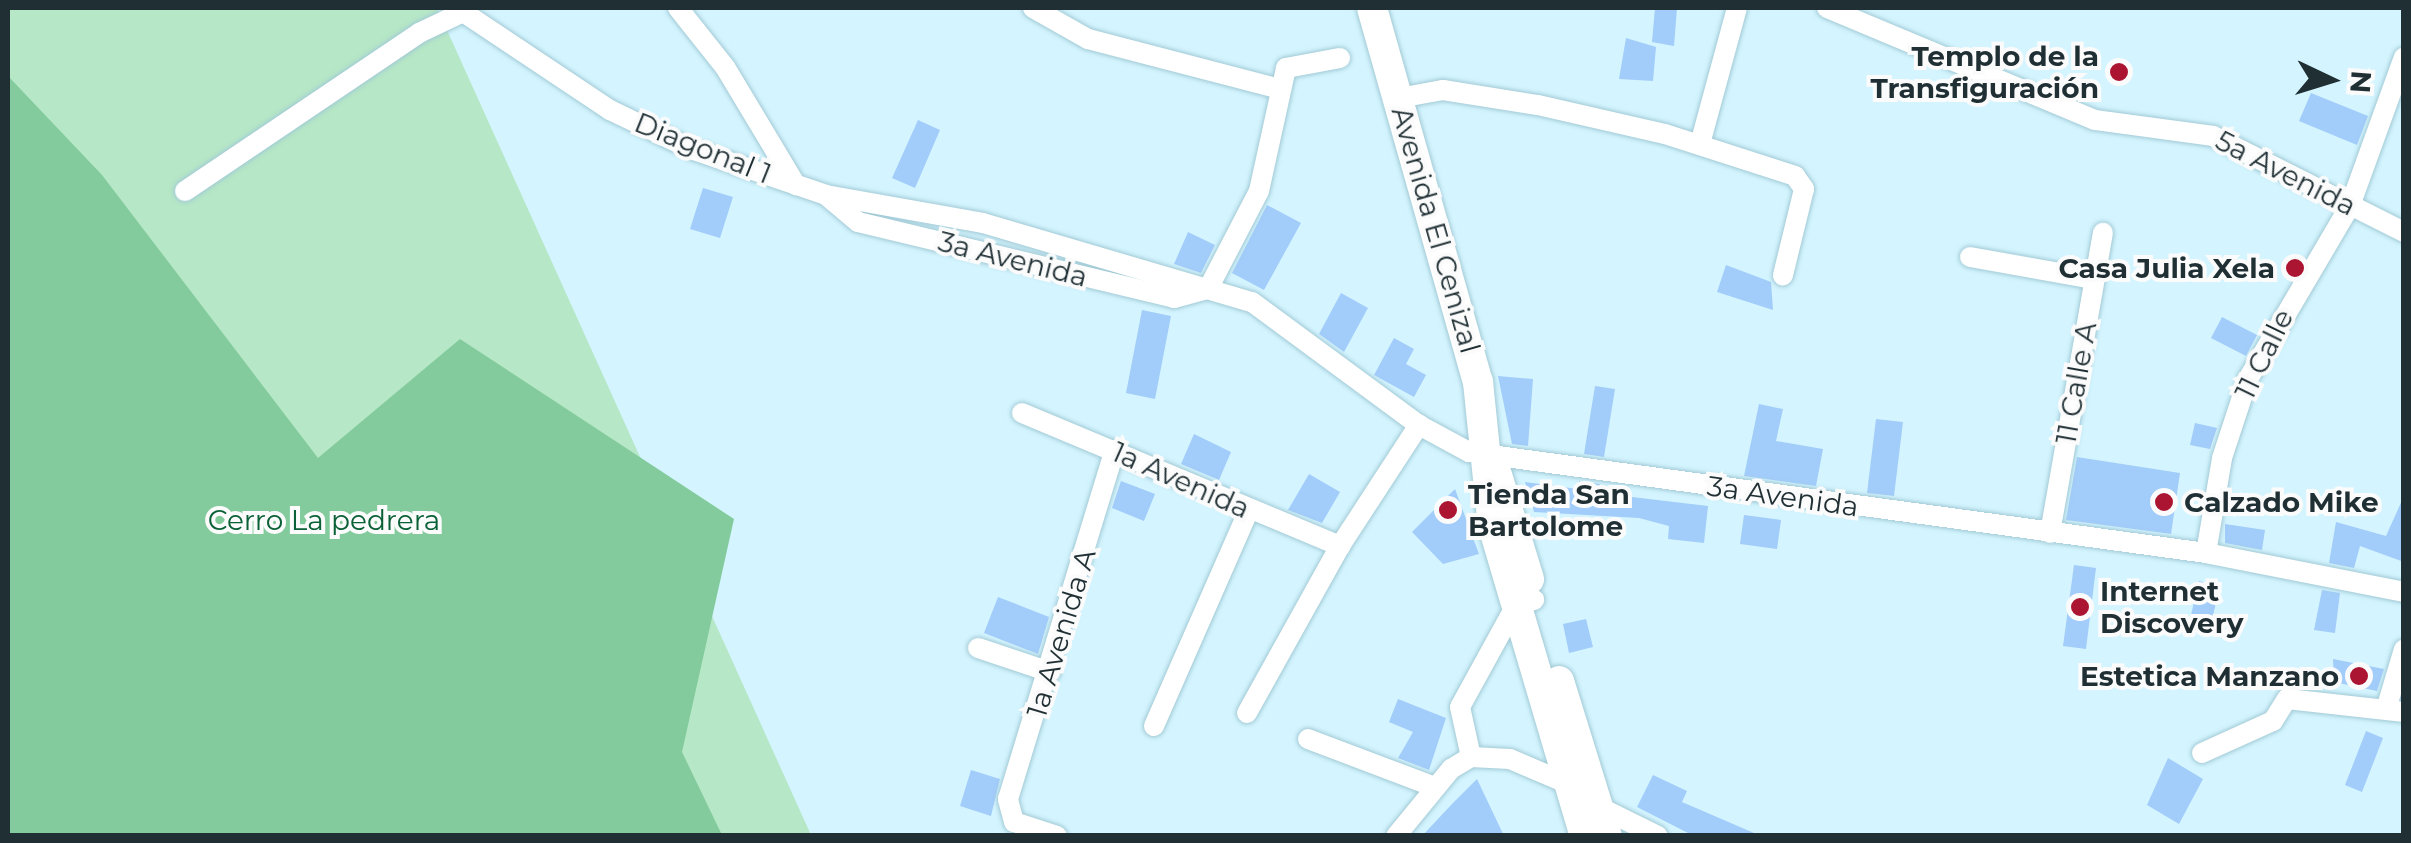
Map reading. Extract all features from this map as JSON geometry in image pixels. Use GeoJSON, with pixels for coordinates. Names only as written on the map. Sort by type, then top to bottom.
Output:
{"type":"FeatureCollection","features":[{"type":"Feature","properties":{"kind":"street"},"geometry":{"type":"LineString","coordinates":[[678,8],[725,67],[796,185]]}},
{"type":"Feature","properties":{"kind":"street"},"geometry":{"type":"LineString","coordinates":[[1034,8],[1088,39],[1280,89]]}},
{"type":"Feature","properties":{"kind":"street","name":"Avenida El Cenizal"},"geometry":{"type":"LineString","coordinates":[[1372,8],[1478,382],[1489,456],[1567,781],[1585,836]]}},
{"type":"Feature","properties":{"kind":"street"},"geometry":{"type":"LineString","coordinates":[[1700,144],[1737,8]]}},
{"type":"Feature","properties":{"kind":"street","name":"5a Avenida"},"geometry":{"type":"LineString","coordinates":[[1827,8],[2095,120],[2212,136],[2404,232]]}},
{"type":"Feature","properties":{"kind":"street","name":"Diagonal 1"},"geometry":{"type":"LineString","coordinates":[[185,191],[455,12],[472,14],[610,110],[691,149],[796,185]]}},
{"type":"Feature","properties":{"kind":"street"},"geometry":{"type":"LineString","coordinates":[[1208,290],[1259,191],[1280,89],[1290,64],[1340,58]]}},
{"type":"Feature","properties":{"kind":"street","name":"11 Calle"},"geometry":{"type":"LineString","coordinates":[[2206,553],[2222,458],[2248,380],[2350,206],[2404,58]]}},
{"type":"Feature","properties":{"kind":"street"},"geometry":{"type":"LineString","coordinates":[[1399,98],[1466,92],[1700,144],[1802,183],[1782,275]]}},
{"type":"Feature","properties":{"kind":"street","name":"3a Avenida"},"geometry":{"type":"LineString","coordinates":[[796,185],[826,195],[858,222],[1174,298],[1208,290],[1252,302],[1419,425],[1450,445],[1489,456],[2206,553],[2404,592]]}},
{"type":"Feature","properties":{"kind":"street","name":"11 Calle A"},"geometry":{"type":"LineString","coordinates":[[2050,533],[2102,233]]}},
{"type":"Feature","properties":{"kind":"street"},"geometry":{"type":"LineString","coordinates":[[1970,256],[2094,279]]}},
{"type":"Feature","properties":{"kind":"street","name":"1a Avenida"},"geometry":{"type":"LineString","coordinates":[[1022,413],[1115,450],[1248,512],[1340,546]]}},
{"type":"Feature","properties":{"kind":"street"},"geometry":{"type":"LineString","coordinates":[[1247,713],[1340,546],[1419,425]]}},
{"type":"Feature","properties":{"kind":"street","name":"1a Avenida A"},"geometry":{"type":"LineString","coordinates":[[1057,836],[1009,816],[1008,799],[1115,450]]}},
{"type":"Feature","properties":{"kind":"street"},"geometry":{"type":"LineString","coordinates":[[1154,726],[1248,512]]}},
{"type":"Feature","properties":{"kind":"street"},"geometry":{"type":"LineString","coordinates":[[1471,756],[1460,708],[1526,603]]}},
{"type":"Feature","properties":{"kind":"street","name":"Avenida El Cenizal"},"geometry":{"type":"LineString","coordinates":[[1526,603],[1603,822]]}},
{"type":"Feature","properties":{"kind":"street"},"geometry":{"type":"LineString","coordinates":[[978,648],[1050,672]]}},
{"type":"Feature","properties":{"kind":"street"},"geometry":{"type":"LineString","coordinates":[[2202,753],[2273,721],[2288,700],[2395,709],[2404,649]]}},
{"type":"Feature","properties":{"kind":"street"},"geometry":{"type":"LineString","coordinates":[[1308,738],[1435,786]]}},
{"type":"Feature","properties":{"kind":"street"},"geometry":{"type":"LineString","coordinates":[[1396,836],[1435,786],[1471,756],[1497,756],[1567,781],[1603,822],[1658,836]]}},
{"type":"Feature","properties":{"kind":"green space","name":"Cerro La pedrera"},"geometry":{"type":"Polygon","coordinates":[[[8,8],[437,8],[811,835],[8,835],[8,8]]]}},
{"type":"Feature","properties":{"kind":"green space","name":"Cerro La pedrera"},"geometry":{"type":"Polygon","coordinates":[[[8,76],[102,175],[318,458],[460,339],[734,519],[682,752],[722,835],[8,835],[8,76]]]}},
{"type":"Feature","properties":{"kind":"building"},"geometry":{"type":"Polygon","coordinates":[[[1655,8],[1677,8],[1674,46],[1652,42],[1655,8]]]}},
{"type":"Feature","properties":{"kind":"building"},"geometry":{"type":"Polygon","coordinates":[[[1626,38],[1656,47],[1653,81],[1619,79],[1626,38]]]}},
{"type":"Feature","properties":{"kind":"building"},"geometry":{"type":"Polygon","coordinates":[[[2311,93],[2368,116],[2357,145],[2299,121],[2311,93]]]}},
{"type":"Feature","properties":{"kind":"building"},"geometry":{"type":"Polygon","coordinates":[[[918,120],[940,130],[915,188],[892,178],[918,120]]]}},
{"type":"Feature","properties":{"kind":"building"},"geometry":{"type":"Polygon","coordinates":[[[703,188],[733,197],[720,238],[690,229],[703,188]]]}},
{"type":"Feature","properties":{"kind":"building"},"geometry":{"type":"Polygon","coordinates":[[[1267,205],[1301,223],[1264,290],[1232,273],[1267,205]]]}},
{"type":"Feature","properties":{"kind":"building"},"geometry":{"type":"Polygon","coordinates":[[[1188,232],[1215,245],[1201,273],[1174,264],[1188,232]]]}},
{"type":"Feature","properties":{"kind":"building"},"geometry":{"type":"Polygon","coordinates":[[[1726,265],[1771,282],[1773,310],[1717,292],[1726,265]]]}},
{"type":"Feature","properties":{"kind":"building"},"geometry":{"type":"Polygon","coordinates":[[[1341,293],[1368,308],[1344,352],[1319,334],[1341,293]]]}},
{"type":"Feature","properties":{"kind":"building"},"geometry":{"type":"Polygon","coordinates":[[[1142,310],[1171,316],[1155,399],[1126,393],[1142,310]]]}},
{"type":"Feature","properties":{"kind":"building"},"geometry":{"type":"Polygon","coordinates":[[[2222,317],[2257,335],[2246,356],[2211,338],[2222,317]]]}},
{"type":"Feature","properties":{"kind":"building"},"geometry":{"type":"Polygon","coordinates":[[[1394,338],[1414,349],[1406,364],[1426,375],[1414,397],[1374,375],[1394,338]]]}},
{"type":"Feature","properties":{"kind":"building"},"geometry":{"type":"Polygon","coordinates":[[[1498,376],[1533,379],[1528,446],[1512,444],[1498,376]]]}},
{"type":"Feature","properties":{"kind":"building"},"geometry":{"type":"Polygon","coordinates":[[[1595,386],[1615,389],[1604,457],[1584,454],[1595,386]]]}},
{"type":"Feature","properties":{"kind":"building"},"geometry":{"type":"Polygon","coordinates":[[[1759,404],[1783,409],[1776,441],[1823,449],[1816,486],[1744,476],[1759,404]]]}},
{"type":"Feature","properties":{"kind":"building"},"geometry":{"type":"Polygon","coordinates":[[[1876,419],[1903,422],[1894,496],[1867,493],[1876,419]]]}},
{"type":"Feature","properties":{"kind":"building"},"geometry":{"type":"Polygon","coordinates":[[[2195,423],[2217,428],[2210,449],[2190,445],[2195,423]]]}},
{"type":"Feature","properties":{"kind":"building"},"geometry":{"type":"Polygon","coordinates":[[[1194,434],[1231,452],[1219,480],[1181,464],[1194,434]]]}},
{"type":"Feature","properties":{"kind":"building"},"geometry":{"type":"Polygon","coordinates":[[[2077,457],[2180,473],[2171,534],[2066,520],[2077,457]]]}},
{"type":"Feature","properties":{"kind":"building"},"geometry":{"type":"Polygon","coordinates":[[[1309,474],[1340,492],[1322,523],[1288,510],[1309,474]]]}},
{"type":"Feature","properties":{"kind":"building"},"geometry":{"type":"Polygon","coordinates":[[[1121,481],[1155,494],[1144,521],[1112,508],[1121,481]]]}},
{"type":"Feature","properties":{"kind":"building"},"geometry":{"type":"Polygon","coordinates":[[[1579,481],[1600,484],[1598,493],[1708,506],[1704,543],[1668,539],[1669,526],[1639,518],[1534,512],[1525,482],[1578,489],[1579,481]]]}},
{"type":"Feature","properties":{"kind":"building","name":"Tienda San Bartolome"},"geometry":{"type":"Polygon","coordinates":[[[1455,489],[1479,554],[1443,564],[1412,532],[1455,489]]]}},
{"type":"Feature","properties":{"kind":"building"},"geometry":{"type":"Polygon","coordinates":[[[2404,496],[2404,562],[2360,546],[2354,568],[2329,563],[2336,522],[2386,536],[2404,496]]]}},
{"type":"Feature","properties":{"kind":"building"},"geometry":{"type":"Polygon","coordinates":[[[1744,515],[1781,520],[1777,549],[1740,544],[1744,515]]]}},
{"type":"Feature","properties":{"kind":"building"},"geometry":{"type":"Polygon","coordinates":[[[2225,524],[2265,530],[2262,550],[2225,543],[2225,524]]]}},
{"type":"Feature","properties":{"kind":"building","name":"Internet Discovery"},"geometry":{"type":"Polygon","coordinates":[[[2074,565],[2096,568],[2086,649],[2063,646],[2074,565]]]}},
{"type":"Feature","properties":{"kind":"building"},"geometry":{"type":"Polygon","coordinates":[[[2199,581],[2220,586],[2211,624],[2190,619],[2199,581]]]}},
{"type":"Feature","properties":{"kind":"building"},"geometry":{"type":"Polygon","coordinates":[[[2322,590],[2340,593],[2335,633],[2314,630],[2322,590]]]}},
{"type":"Feature","properties":{"kind":"building"},"geometry":{"type":"Polygon","coordinates":[[[998,597],[1049,617],[1038,654],[984,633],[998,597]]]}},
{"type":"Feature","properties":{"kind":"building"},"geometry":{"type":"Polygon","coordinates":[[[1586,619],[1593,647],[1569,653],[1563,624],[1586,619]]]}},
{"type":"Feature","properties":{"kind":"building","name":"Estetica Manzano"},"geometry":{"type":"Polygon","coordinates":[[[2333,659],[2384,669],[2377,691],[2334,682],[2333,659]]]}},
{"type":"Feature","properties":{"kind":"building"},"geometry":{"type":"Polygon","coordinates":[[[1398,699],[1446,718],[1429,770],[1398,758],[1413,732],[1389,722],[1398,699]]]}},
{"type":"Feature","properties":{"kind":"building"},"geometry":{"type":"Polygon","coordinates":[[[2366,731],[2383,738],[2362,792],[2345,785],[2366,731]]]}},
{"type":"Feature","properties":{"kind":"building"},"geometry":{"type":"Polygon","coordinates":[[[2168,758],[2203,779],[2179,824],[2147,805],[2168,758]]]}},
{"type":"Feature","properties":{"kind":"building"},"geometry":{"type":"Polygon","coordinates":[[[971,770],[1000,779],[991,816],[960,806],[971,770]]]}},
{"type":"Feature","properties":{"kind":"building"},"geometry":{"type":"Polygon","coordinates":[[[1653,775],[1687,791],[1682,802],[1761,836],[1694,836],[1637,807],[1653,775]]]}},
{"type":"Feature","properties":{"kind":"building"},"geometry":{"type":"Polygon","coordinates":[[[1477,779],[1504,836],[1422,836],[1452,804],[1477,779]]]}},
{"type":"Feature","properties":{"kind":"place","name":"Templo de la Transfiguración"},"geometry":{"type":"Point","coordinates":[2119,72]}},
{"type":"Feature","properties":{"kind":"place","name":"Casa Julia Xela"},"geometry":{"type":"Point","coordinates":[2295,268]}},
{"type":"Feature","properties":{"kind":"place","name":"Calzado Mike"},"geometry":{"type":"Point","coordinates":[2164,502]}},
{"type":"Feature","properties":{"kind":"place","name":"Tienda San Bartolome"},"geometry":{"type":"Point","coordinates":[1448,510]}},
{"type":"Feature","properties":{"kind":"place","name":"Internet Discovery"},"geometry":{"type":"Point","coordinates":[2080,607]}},
{"type":"Feature","properties":{"kind":"place","name":"Estetica Manzano"},"geometry":{"type":"Point","coordinates":[2359,676]}}]}
